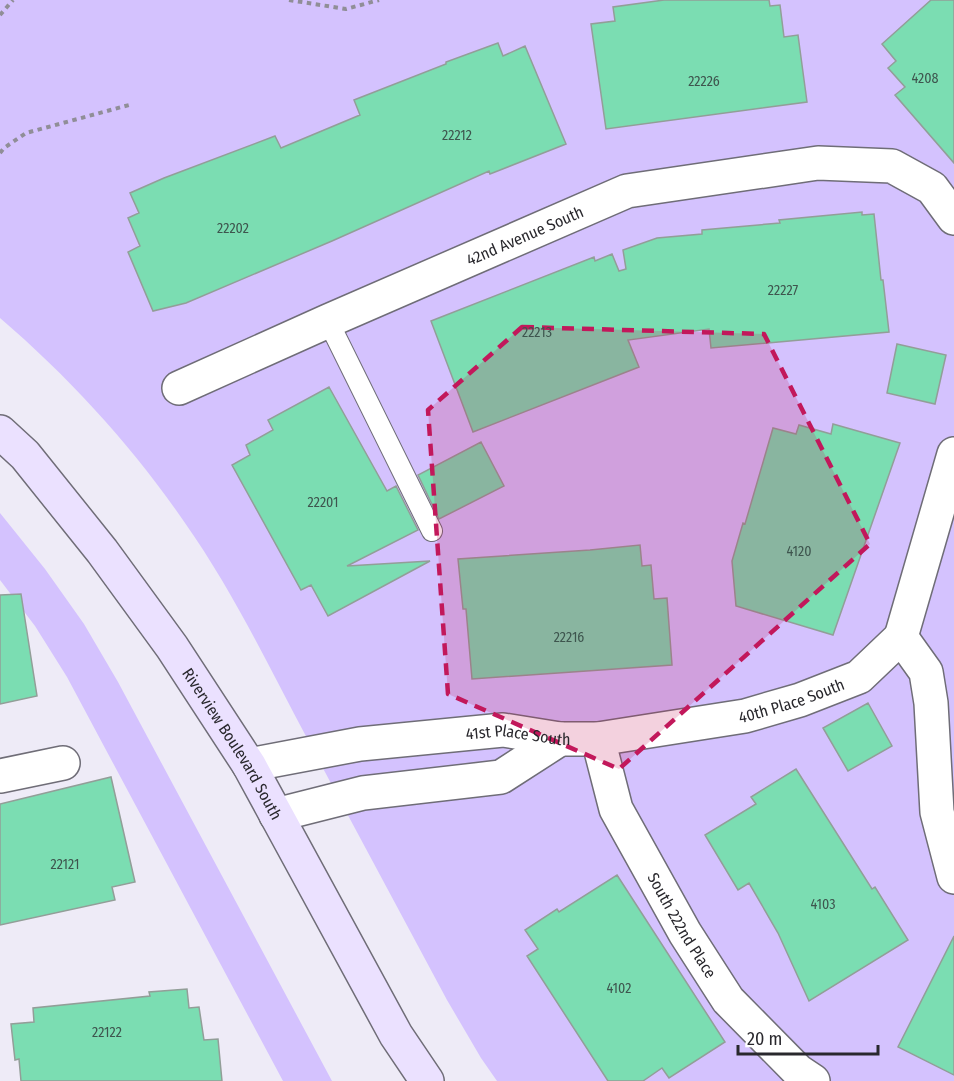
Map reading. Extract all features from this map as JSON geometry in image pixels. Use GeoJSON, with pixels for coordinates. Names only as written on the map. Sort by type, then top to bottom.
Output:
{"type":"FeatureCollection","features":[{"type":"Feature","properties":{"kind":"street","name":"42nd Avenue South"},"geometry":{"type":"LineString","coordinates":[[179,388],[627,191],[818,164],[892,166],[932,188],[954,218]]}},
{"type":"Feature","properties":{"kind":"street","name":"Riverview Boulevard South"},"geometry":{"type":"LineString","coordinates":[[0,432],[25,455],[102,551],[172,646],[249,765],[396,1035],[427,1081]]}},
{"type":"Feature","properties":{"kind":"street"},"geometry":{"type":"LineString","coordinates":[[954,454],[901,637],[926,672],[931,703],[937,812],[954,877]]}},
{"type":"Feature","properties":{"kind":"street","name":"40th Place South"},"geometry":{"type":"LineString","coordinates":[[560,739],[598,739],[745,716],[800,700],[859,677],[901,637]]}},
{"type":"Feature","properties":{"kind":"street","name":"41st Place South"},"geometry":{"type":"LineString","coordinates":[[249,765],[360,744],[503,730],[560,739]]}},
{"type":"Feature","properties":{"kind":"street","name":"41st Place South"},"geometry":{"type":"LineString","coordinates":[[276,815],[363,793],[501,777],[560,739]]}},
{"type":"Feature","properties":{"kind":"street","name":"South 222nd Place"},"geometry":{"type":"LineString","coordinates":[[598,739],[616,809],[685,933],[728,1000],[801,1078]]}},
{"type":"Feature","properties":{"kind":"street"},"geometry":{"type":"LineString","coordinates":[[0,776],[63,763]]}},
{"type":"Feature","properties":{"kind":"lane"},"geometry":{"type":"LineString","coordinates":[[328,321],[432,531]]}},
{"type":"Feature","properties":{"kind":"path"},"geometry":{"type":"LineString","coordinates":[[0,15],[13,0]]}},
{"type":"Feature","properties":{"kind":"path"},"geometry":{"type":"LineString","coordinates":[[289,0],[346,9],[378,0]]}},
{"type":"Feature","properties":{"kind":"path"},"geometry":{"type":"LineString","coordinates":[[0,153],[26,133],[129,105]]}},
{"type":"Feature","properties":{"kind":"highlighted area"},"geometry":{"type":"Polygon","coordinates":[[[522,327],[764,334],[870,544],[619,769],[448,694],[428,410],[522,327]]]}},
{"type":"Feature","properties":{"kind":"shaded area"},"geometry":{"type":"Polygon","coordinates":[[[0,0],[954,0],[954,1081],[497,1081],[447,1000],[219,575],[165,495],[122,441],[76,389],[0,318],[0,0]]]}},
{"type":"Feature","properties":{"kind":"shaded area"},"geometry":{"type":"Polygon","coordinates":[[[0,513],[45,569],[84,624],[118,682],[332,1081],[283,1081],[67,677],[35,626],[0,580],[0,513]]]}},
{"type":"Feature","properties":{"kind":"building"},"geometry":{"type":"Polygon","coordinates":[[[664,0],[769,0],[770,6],[780,5],[784,37],[798,35],[807,102],[606,129],[591,24],[615,21],[613,7],[664,0]]]}},
{"type":"Feature","properties":{"kind":"building"},"geometry":{"type":"Polygon","coordinates":[[[931,0],[954,0],[954,163],[895,95],[905,87],[888,68],[896,61],[882,44],[931,0]]]}},
{"type":"Feature","properties":{"kind":"building"},"geometry":{"type":"Polygon","coordinates":[[[498,43],[503,56],[525,46],[566,144],[490,174],[489,171],[186,303],[153,311],[128,252],[140,246],[128,218],[139,213],[130,193],[275,136],[281,148],[360,115],[354,100],[498,43]]]}},
{"type":"Feature","properties":{"kind":"building"},"geometry":{"type":"Polygon","coordinates":[[[862,212],[862,215],[874,214],[889,332],[711,348],[709,329],[628,340],[639,367],[473,432],[431,321],[594,257],[595,261],[612,254],[619,271],[626,269],[623,250],[657,238],[702,234],[702,230],[780,223],[779,220],[862,212]]]}},
{"type":"Feature","properties":{"kind":"building"},"geometry":{"type":"Polygon","coordinates":[[[897,344],[946,355],[935,404],[887,393],[897,344]]]}},
{"type":"Feature","properties":{"kind":"building"},"geometry":{"type":"Polygon","coordinates":[[[329,387],[387,491],[396,486],[418,530],[347,566],[430,561],[328,616],[311,585],[301,590],[232,465],[250,455],[246,445],[273,430],[268,420],[329,387]]]}},
{"type":"Feature","properties":{"kind":"building"},"geometry":{"type":"Polygon","coordinates":[[[833,424],[900,443],[833,635],[736,606],[732,561],[773,428],[796,434],[799,425],[831,434],[833,424]]]}},
{"type":"Feature","properties":{"kind":"building"},"geometry":{"type":"Polygon","coordinates":[[[481,442],[504,486],[439,519],[418,475],[481,442]]]}},
{"type":"Feature","properties":{"kind":"building"},"geometry":{"type":"Polygon","coordinates":[[[640,545],[642,566],[651,565],[654,599],[667,598],[672,665],[472,679],[466,609],[463,609],[458,559],[640,545]]]}},
{"type":"Feature","properties":{"kind":"building"},"geometry":{"type":"Polygon","coordinates":[[[21,594],[37,696],[0,704],[0,595],[21,594]]]}},
{"type":"Feature","properties":{"kind":"building"},"geometry":{"type":"Polygon","coordinates":[[[868,703],[892,746],[848,771],[823,728],[868,703]]]}},
{"type":"Feature","properties":{"kind":"building"},"geometry":{"type":"Polygon","coordinates":[[[796,769],[872,889],[875,887],[908,940],[809,1001],[778,933],[749,883],[738,890],[705,835],[756,804],[751,797],[796,769]]]}},
{"type":"Feature","properties":{"kind":"building"},"geometry":{"type":"Polygon","coordinates":[[[111,777],[135,882],[112,887],[115,900],[0,925],[0,804],[111,777]]]}},
{"type":"Feature","properties":{"kind":"building"},"geometry":{"type":"Polygon","coordinates":[[[617,875],[725,1042],[669,1078],[662,1068],[643,1081],[608,1081],[527,956],[538,949],[525,930],[557,909],[559,912],[617,875]]]}},
{"type":"Feature","properties":{"kind":"building"},"geometry":{"type":"Polygon","coordinates":[[[954,936],[954,1075],[898,1047],[954,936]]]}},
{"type":"Feature","properties":{"kind":"building"},"geometry":{"type":"Polygon","coordinates":[[[187,989],[189,1008],[199,1007],[204,1040],[218,1039],[222,1081],[21,1081],[19,1059],[15,1060],[11,1024],[34,1022],[33,1008],[150,996],[149,992],[187,989]]]}}]}
